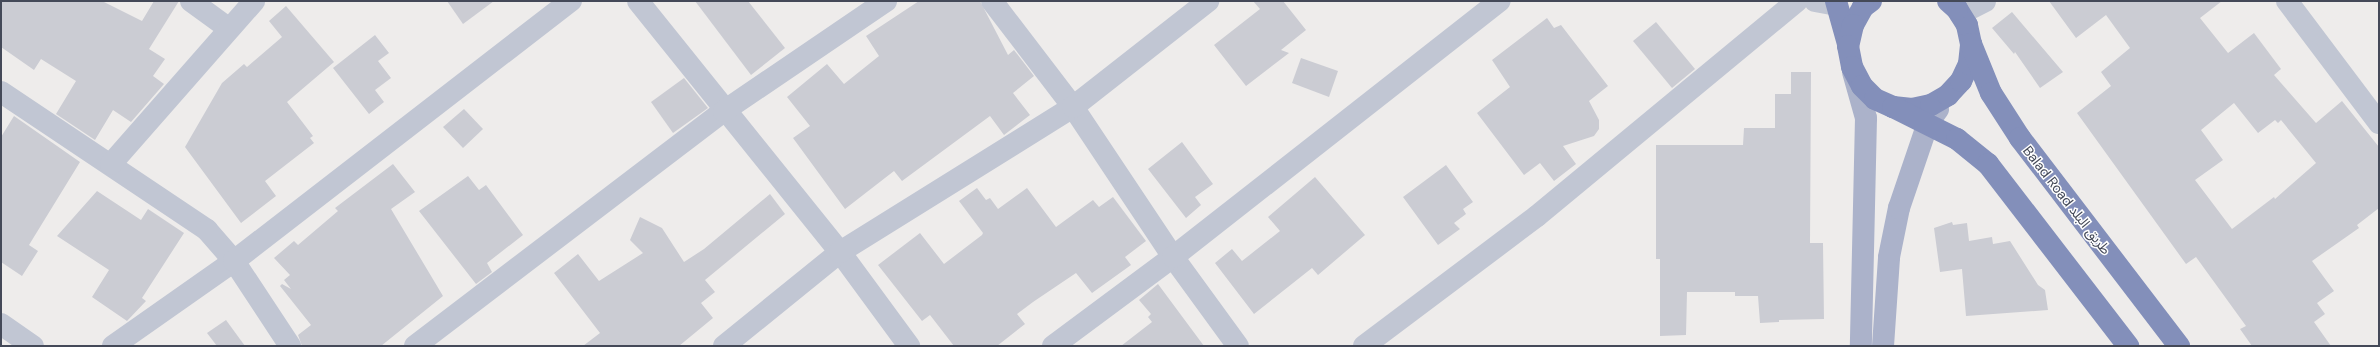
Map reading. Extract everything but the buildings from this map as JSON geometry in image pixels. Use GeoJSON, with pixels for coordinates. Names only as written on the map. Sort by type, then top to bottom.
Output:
{"type":"FeatureCollection","features":[{"type":"Feature","properties":{"kind":"highway"},"geometry":{"type":"LineString","coordinates":[[1850,57],[1852,25],[1863,7],[1871,1]]}},
{"type":"Feature","properties":{"kind":"highway"},"geometry":{"type":"LineString","coordinates":[[1837,3],[1850,57],[1862,86],[1875,99],[1957,138],[1988,164],[2128,346]]}},
{"type":"Feature","properties":{"kind":"highway"},"geometry":{"type":"LineString","coordinates":[[1893,107],[1912,109],[1931,105],[1948,96],[1960,81],[1969,64],[1971,44],[1967,26],[1954,7]]}},
{"type":"Feature","properties":{"kind":"highway","name":"Balad Road طريق البلد"},"geometry":{"type":"LineString","coordinates":[[1971,44],[1990,93],[2020,138],[2179,346]]}},
{"type":"Feature","properties":{"kind":"main road"},"geometry":{"type":"LineString","coordinates":[[1850,57],[1866,118],[1862,346]]}},
{"type":"Feature","properties":{"kind":"main road"},"geometry":{"type":"LineString","coordinates":[[1883,346],[1889,257],[1897,215],[1911,166],[1928,123],[1948,96]]}},
{"type":"Feature","properties":{"kind":"street"},"geometry":{"type":"LineString","coordinates":[[191,1],[228,28]]}},
{"type":"Feature","properties":{"kind":"street"},"geometry":{"type":"LineString","coordinates":[[110,164],[228,28],[254,1]]}},
{"type":"Feature","properties":{"kind":"street"},"geometry":{"type":"LineString","coordinates":[[113,346],[234,261],[571,1]]}},
{"type":"Feature","properties":{"kind":"street"},"geometry":{"type":"LineString","coordinates":[[638,1],[724,111],[840,252],[909,346]]}},
{"type":"Feature","properties":{"kind":"street"},"geometry":{"type":"LineString","coordinates":[[415,346],[724,111],[886,1]]}},
{"type":"Feature","properties":{"kind":"street"},"geometry":{"type":"LineString","coordinates":[[992,1],[1073,107],[1172,257],[1238,346]]}},
{"type":"Feature","properties":{"kind":"street"},"geometry":{"type":"LineString","coordinates":[[724,346],[840,252],[1073,107],[1208,1]]}},
{"type":"Feature","properties":{"kind":"street"},"geometry":{"type":"LineString","coordinates":[[1052,346],[1172,257],[1499,1]]}},
{"type":"Feature","properties":{"kind":"street"},"geometry":{"type":"LineString","coordinates":[[1364,346],[1537,216],[1797,1]]}},
{"type":"Feature","properties":{"kind":"street"},"geometry":{"type":"LineString","coordinates":[[1815,1],[1837,3]]}},
{"type":"Feature","properties":{"kind":"street"},"geometry":{"type":"LineString","coordinates":[[1954,7],[1985,1]]}},
{"type":"Feature","properties":{"kind":"street"},"geometry":{"type":"LineString","coordinates":[[2287,1],[2379,123]]}},
{"type":"Feature","properties":{"kind":"street"},"geometry":{"type":"LineString","coordinates":[[1,92],[207,230],[234,261],[290,346]]}},
{"type":"Feature","properties":{"kind":"street"},"geometry":{"type":"LineString","coordinates":[[1,324],[33,346]]}}]}
